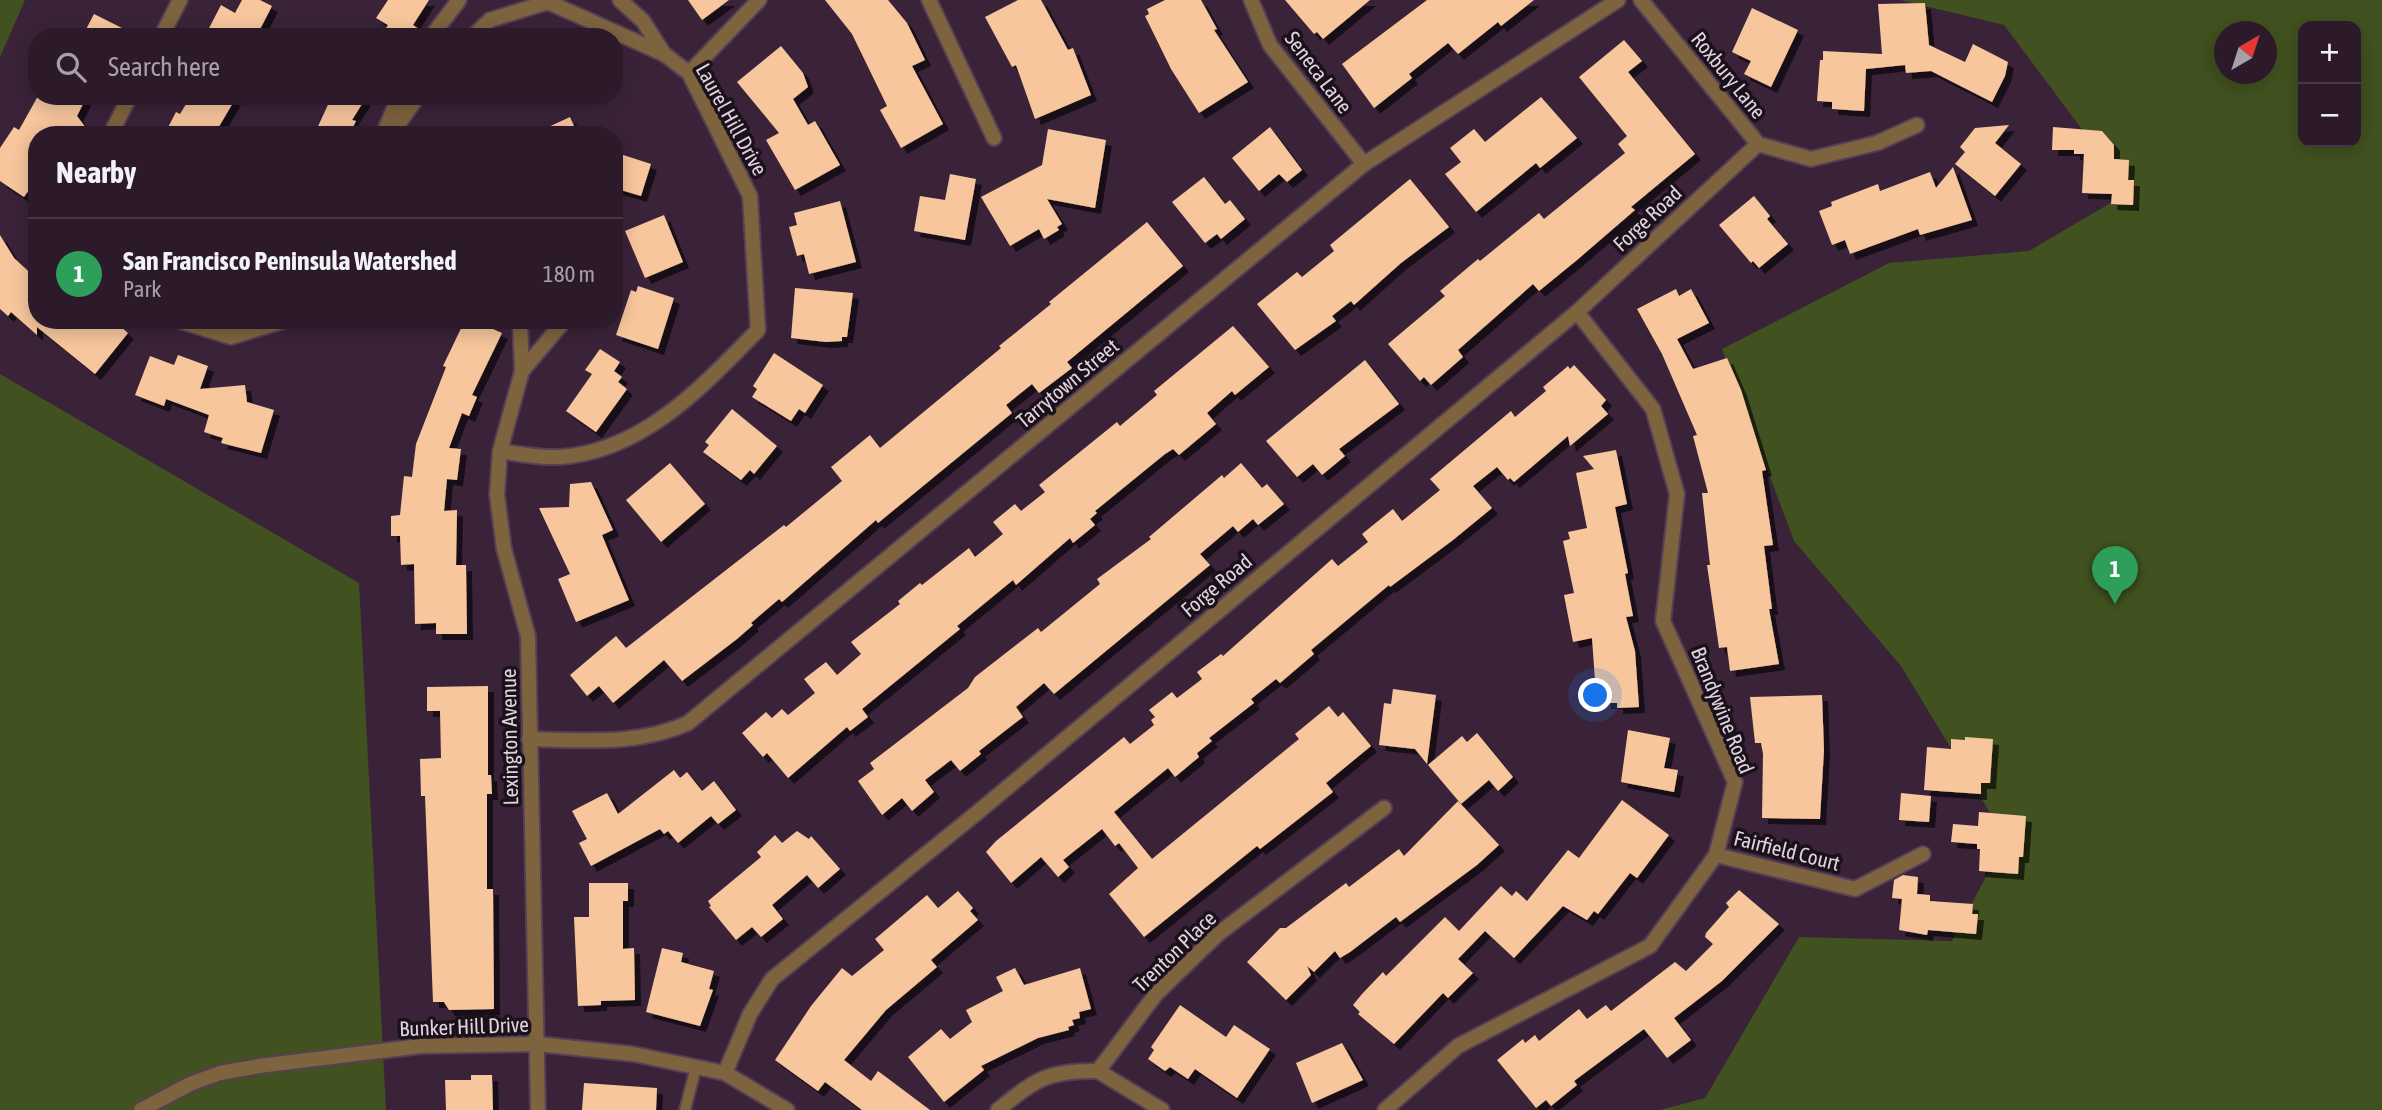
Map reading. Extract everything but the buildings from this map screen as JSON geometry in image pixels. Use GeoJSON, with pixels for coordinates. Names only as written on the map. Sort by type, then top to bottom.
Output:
{"type":"FeatureCollection","features":[{"type":"Feature","properties":{"kind":"street"},"geometry":{"type":"LineString","coordinates":[[166,28],[180,0]]}},
{"type":"Feature","properties":{"kind":"street"},"geometry":{"type":"LineString","coordinates":[[438,28],[459,0]]}},
{"type":"Feature","properties":{"kind":"street","name":"Laurel Hill Drive"},"geometry":{"type":"LineString","coordinates":[[620,0],[642,21],[664,54]]}},
{"type":"Feature","properties":{"kind":"street"},"geometry":{"type":"LineString","coordinates":[[689,73],[759,0]]}},
{"type":"Feature","properties":{"kind":"street"},"geometry":{"type":"LineString","coordinates":[[929,0],[994,138]]}},
{"type":"Feature","properties":{"kind":"street","name":"Seneca Lane"},"geometry":{"type":"LineString","coordinates":[[1251,0],[1270,44],[1364,164]]}},
{"type":"Feature","properties":{"kind":"street","name":"Tarrytown Street"},"geometry":{"type":"LineString","coordinates":[[529,739],[611,740],[661,736],[688,723],[1364,164],[1618,0]]}},
{"type":"Feature","properties":{"kind":"street","name":"Roxbury Lane"},"geometry":{"type":"LineString","coordinates":[[1641,0],[1758,144],[1811,159],[1877,143],[1917,125]]}},
{"type":"Feature","properties":{"kind":"street","name":"Laurel Hill Drive"},"geometry":{"type":"LineString","coordinates":[[482,28],[490,20],[548,2],[606,28]]}},
{"type":"Feature","properties":{"kind":"street","name":"Laurel Hill Drive"},"geometry":{"type":"LineString","coordinates":[[500,451],[559,457],[599,450],[643,430],[694,396],[758,330],[750,196],[689,73],[664,54],[623,36]]}},
{"type":"Feature","properties":{"kind":"street"},"geometry":{"type":"LineString","coordinates":[[115,126],[125,105]]}},
{"type":"Feature","properties":{"kind":"street"},"geometry":{"type":"LineString","coordinates":[[387,126],[395,105]]}},
{"type":"Feature","properties":{"kind":"street"},"geometry":{"type":"LineString","coordinates":[[397,126],[412,105]]}},
{"type":"Feature","properties":{"kind":"street","name":"Forge Road"},"geometry":{"type":"LineString","coordinates":[[724,1073],[750,1014],[772,979],[978,812],[1577,312],[1758,144]]}},
{"type":"Feature","properties":{"kind":"street","name":"Brandywine Road"},"geometry":{"type":"LineString","coordinates":[[1385,1110],[1458,1046],[1650,946],[1716,855],[1735,782],[1663,621],[1677,494],[1653,408],[1577,312]]}},
{"type":"Feature","properties":{"kind":"street"},"geometry":{"type":"LineString","coordinates":[[205,329],[231,337],[257,329]]}},
{"type":"Feature","properties":{"kind":"street","name":"Lexington Avenue"},"geometry":{"type":"LineString","coordinates":[[520,329],[522,370],[500,451],[497,495],[504,549],[528,636],[538,1110]]}},
{"type":"Feature","properties":{"kind":"street","name":"Lexington Avenue"},"geometry":{"type":"LineString","coordinates":[[522,370],[557,329]]}},
{"type":"Feature","properties":{"kind":"street","name":"Trenton Place"},"geometry":{"type":"LineString","coordinates":[[1098,1071],[1156,994],[1218,934],[1384,808]]}},
{"type":"Feature","properties":{"kind":"street","name":"Fairfield Court"},"geometry":{"type":"LineString","coordinates":[[1716,855],[1854,889],[1923,855]]}},
{"type":"Feature","properties":{"kind":"street","name":"Bunker Hill Drive"},"geometry":{"type":"LineString","coordinates":[[141,1110],[190,1084],[220,1073],[259,1066],[421,1046],[537,1044],[633,1054],[724,1073],[787,1110]]}},
{"type":"Feature","properties":{"kind":"street"},"geometry":{"type":"LineString","coordinates":[[998,1110],[1031,1083],[1063,1071],[1098,1071],[1162,1110]]}},
{"type":"Feature","properties":{"kind":"lane"},"geometry":{"type":"LineString","coordinates":[[685,1110],[696,1067]]}},
{"type":"Feature","properties":{"kind":"green space"},"geometry":{"type":"Polygon","coordinates":[[[0,0],[25,0],[0,57],[0,0]]]}},
{"type":"Feature","properties":{"kind":"green space"},"geometry":{"type":"Polygon","coordinates":[[[1900,0],[2382,0],[2382,1110],[1660,1110],[1705,1098],[1799,937],[1952,941],[2006,839],[1901,666],[1794,541],[1722,349],[1889,263],[2029,251],[2129,192],[2004,25],[1900,0]]]}},
{"type":"Feature","properties":{"kind":"green space"},"geometry":{"type":"Polygon","coordinates":[[[0,374],[359,583],[386,1110],[0,1110],[0,374]]]}},
{"type":"Feature","properties":{"kind":"place","name":"San Francisco Peninsula Watershed"},"geometry":{"type":"Point","coordinates":[2115,604]}}]}
